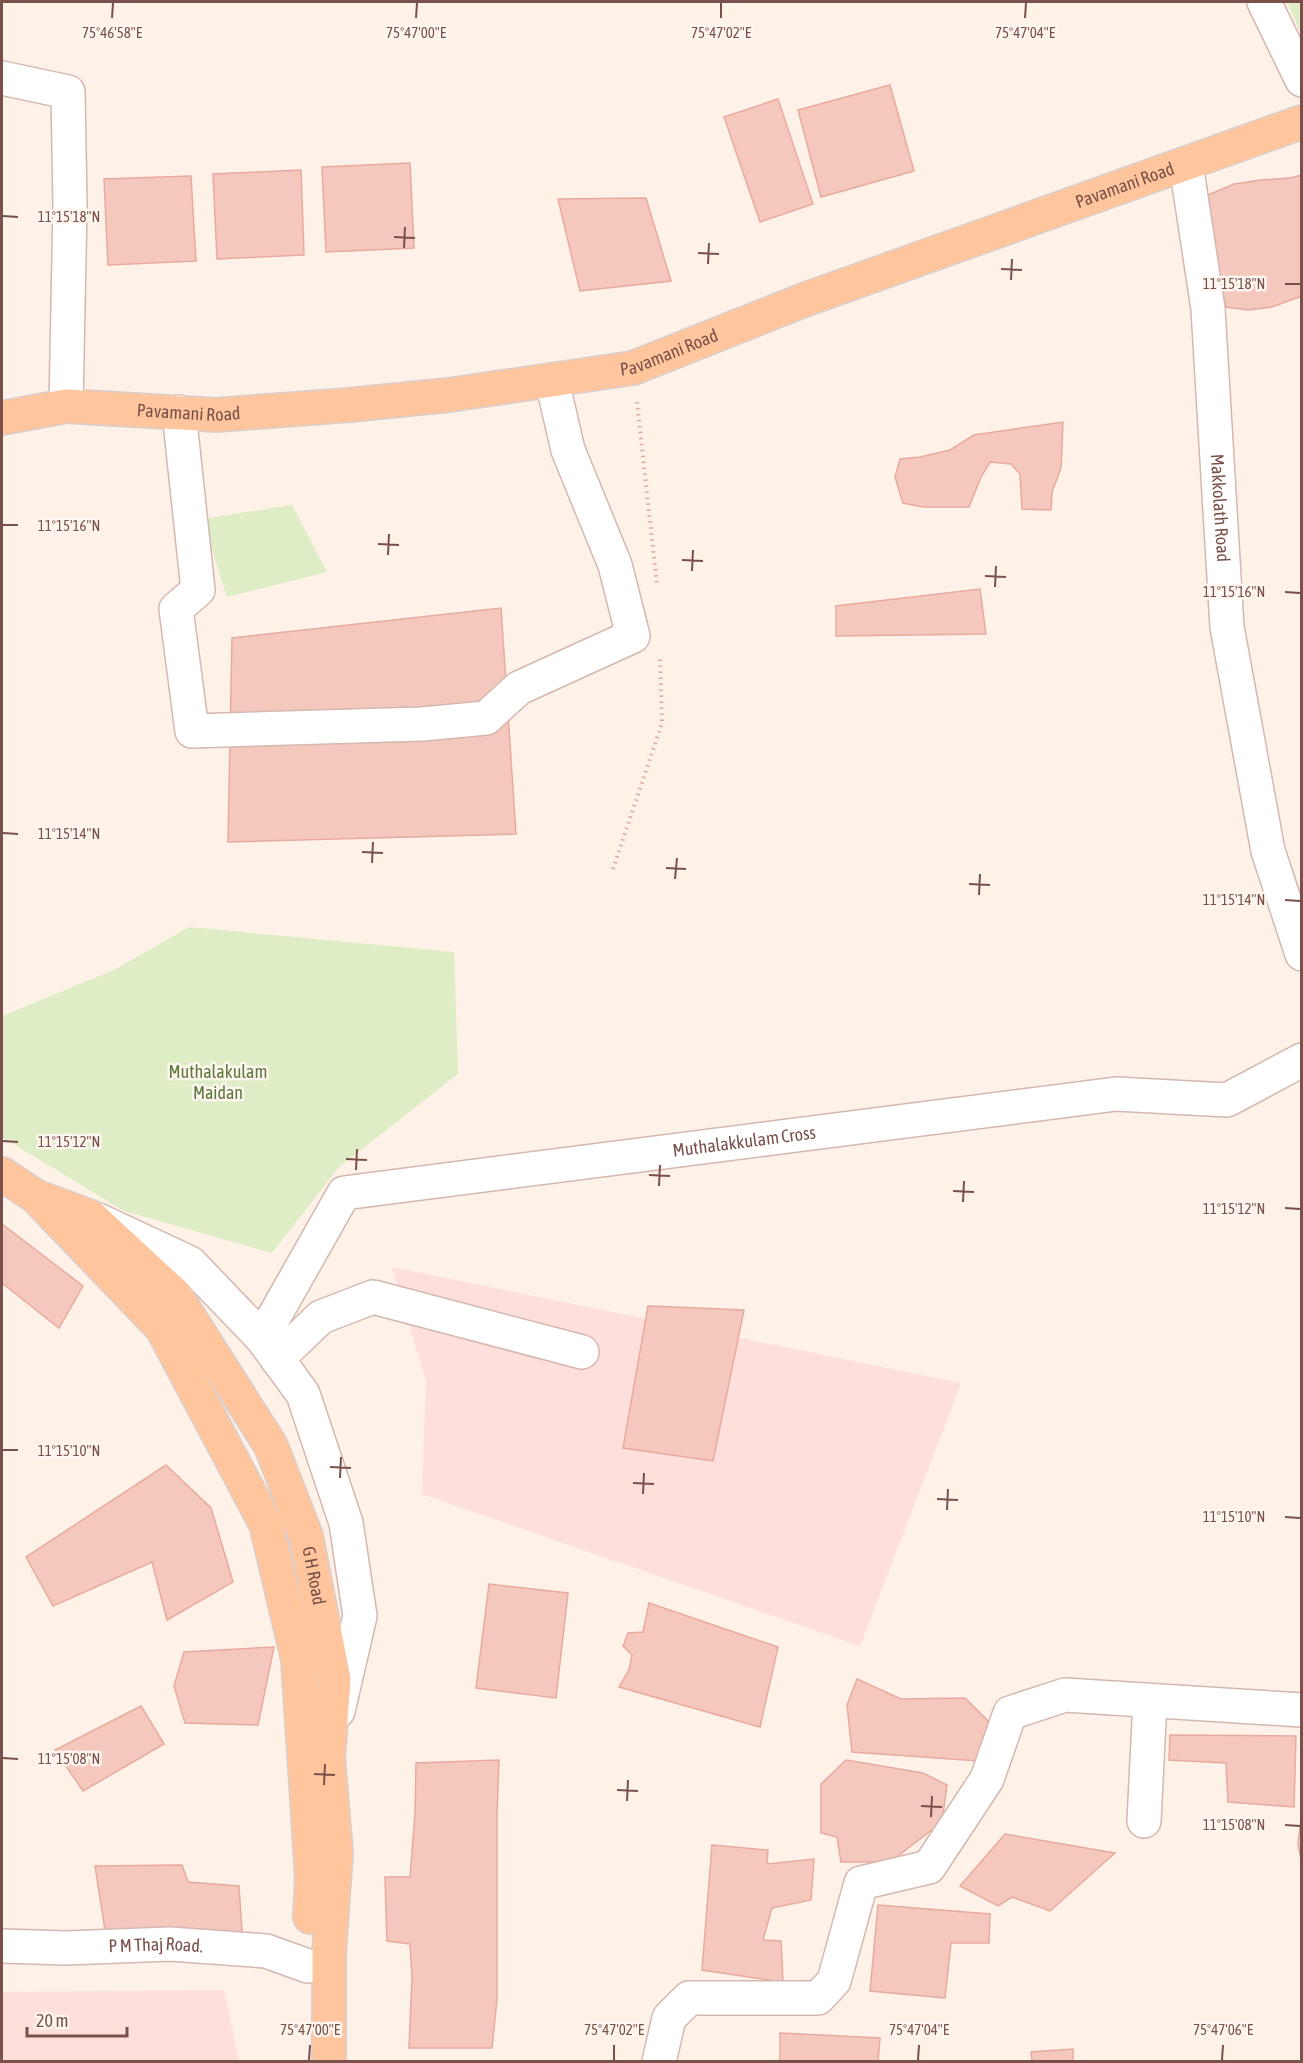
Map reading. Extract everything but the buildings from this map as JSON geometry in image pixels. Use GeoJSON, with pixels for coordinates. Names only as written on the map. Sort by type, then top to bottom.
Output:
{"type":"FeatureCollection","features":[{"type":"Feature","properties":{"kind":"main road","name":"Pavamani Road"},"geometry":{"type":"LineString","coordinates":[[2,418],[66,406],[216,414],[349,405],[449,395],[633,368],[804,300],[1302,122]]}},
{"type":"Feature","properties":{"kind":"main road","name":"G H Road"},"geometry":{"type":"LineString","coordinates":[[2,1174],[35,1196],[162,1329],[266,1524],[298,1659],[312,1877],[308,1966],[310,2061]]}},
{"type":"Feature","properties":{"kind":"main road","name":"G H Road"},"geometry":{"type":"LineString","coordinates":[[35,1196],[91,1217],[175,1295],[271,1446],[306,1536],[334,1680],[328,1758],[336,1853],[329,1953],[329,2061]]}},
{"type":"Feature","properties":{"kind":"street"},"geometry":{"type":"LineString","coordinates":[[1264,2],[1302,80]]}},
{"type":"Feature","properties":{"kind":"street"},"geometry":{"type":"LineString","coordinates":[[2,78],[68,92],[70,206],[66,406]]}},
{"type":"Feature","properties":{"kind":"street","name":"Makkolath Road"},"geometry":{"type":"LineString","coordinates":[[1186,164],[1208,309],[1227,627],[1268,852],[1302,954]]}},
{"type":"Feature","properties":{"kind":"street"},"geometry":{"type":"LineString","coordinates":[[179,412],[198,590],[176,609],[192,731],[422,724],[486,718],[519,688],[633,636],[615,565],[568,450],[552,381]]}},
{"type":"Feature","properties":{"kind":"street","name":"Muthalakkulam Cross"},"geometry":{"type":"LineString","coordinates":[[270,1348],[344,1193],[1116,1094],[1227,1100],[1302,1060]]}},
{"type":"Feature","properties":{"kind":"street"},"geometry":{"type":"LineString","coordinates":[[91,1217],[190,1263],[270,1348],[303,1394],[346,1523],[360,1616],[328,1758]]}},
{"type":"Feature","properties":{"kind":"street"},"geometry":{"type":"LineString","coordinates":[[270,1348],[321,1317],[373,1297],[582,1352]]}},
{"type":"Feature","properties":{"kind":"street"},"geometry":{"type":"LineString","coordinates":[[659,2061],[669,2018],[689,1998],[818,1998],[834,1981],[861,1884],[929,1867],[987,1779],[1010,1713],[1065,1695],[1302,1710]]}},
{"type":"Feature","properties":{"kind":"street"},"geometry":{"type":"LineString","coordinates":[[1144,1821],[1150,1701]]}},
{"type":"Feature","properties":{"kind":"street","name":"P M Thaj Road."},"geometry":{"type":"LineString","coordinates":[[2,1946],[66,1948],[170,1944],[266,1951],[308,1966]]}},
{"type":"Feature","properties":{"kind":"shaded area"},"geometry":{"type":"Polygon","coordinates":[[[392,1267],[961,1383],[860,1646],[422,1494],[426,1381],[392,1267]]]}},
{"type":"Feature","properties":{"kind":"shaded area"},"geometry":{"type":"Polygon","coordinates":[[[224,1990],[239,2061],[2,2061],[2,1992],[224,1990]]]}},
{"type":"Feature","properties":{"kind":"green space"},"geometry":{"type":"Polygon","coordinates":[[[1287,2],[1301,2],[1301,34],[1287,2]]]}},
{"type":"Feature","properties":{"kind":"green space"},"geometry":{"type":"Polygon","coordinates":[[[292,505],[327,572],[227,597],[202,519],[292,505]]]}},
{"type":"Feature","properties":{"kind":"green space","name":"Muthalakulam Maidan"},"geometry":{"type":"Polygon","coordinates":[[[189,927],[454,952],[458,1074],[339,1167],[272,1253],[124,1211],[2,1137],[2,1016],[114,970],[189,927]]]}}]}
